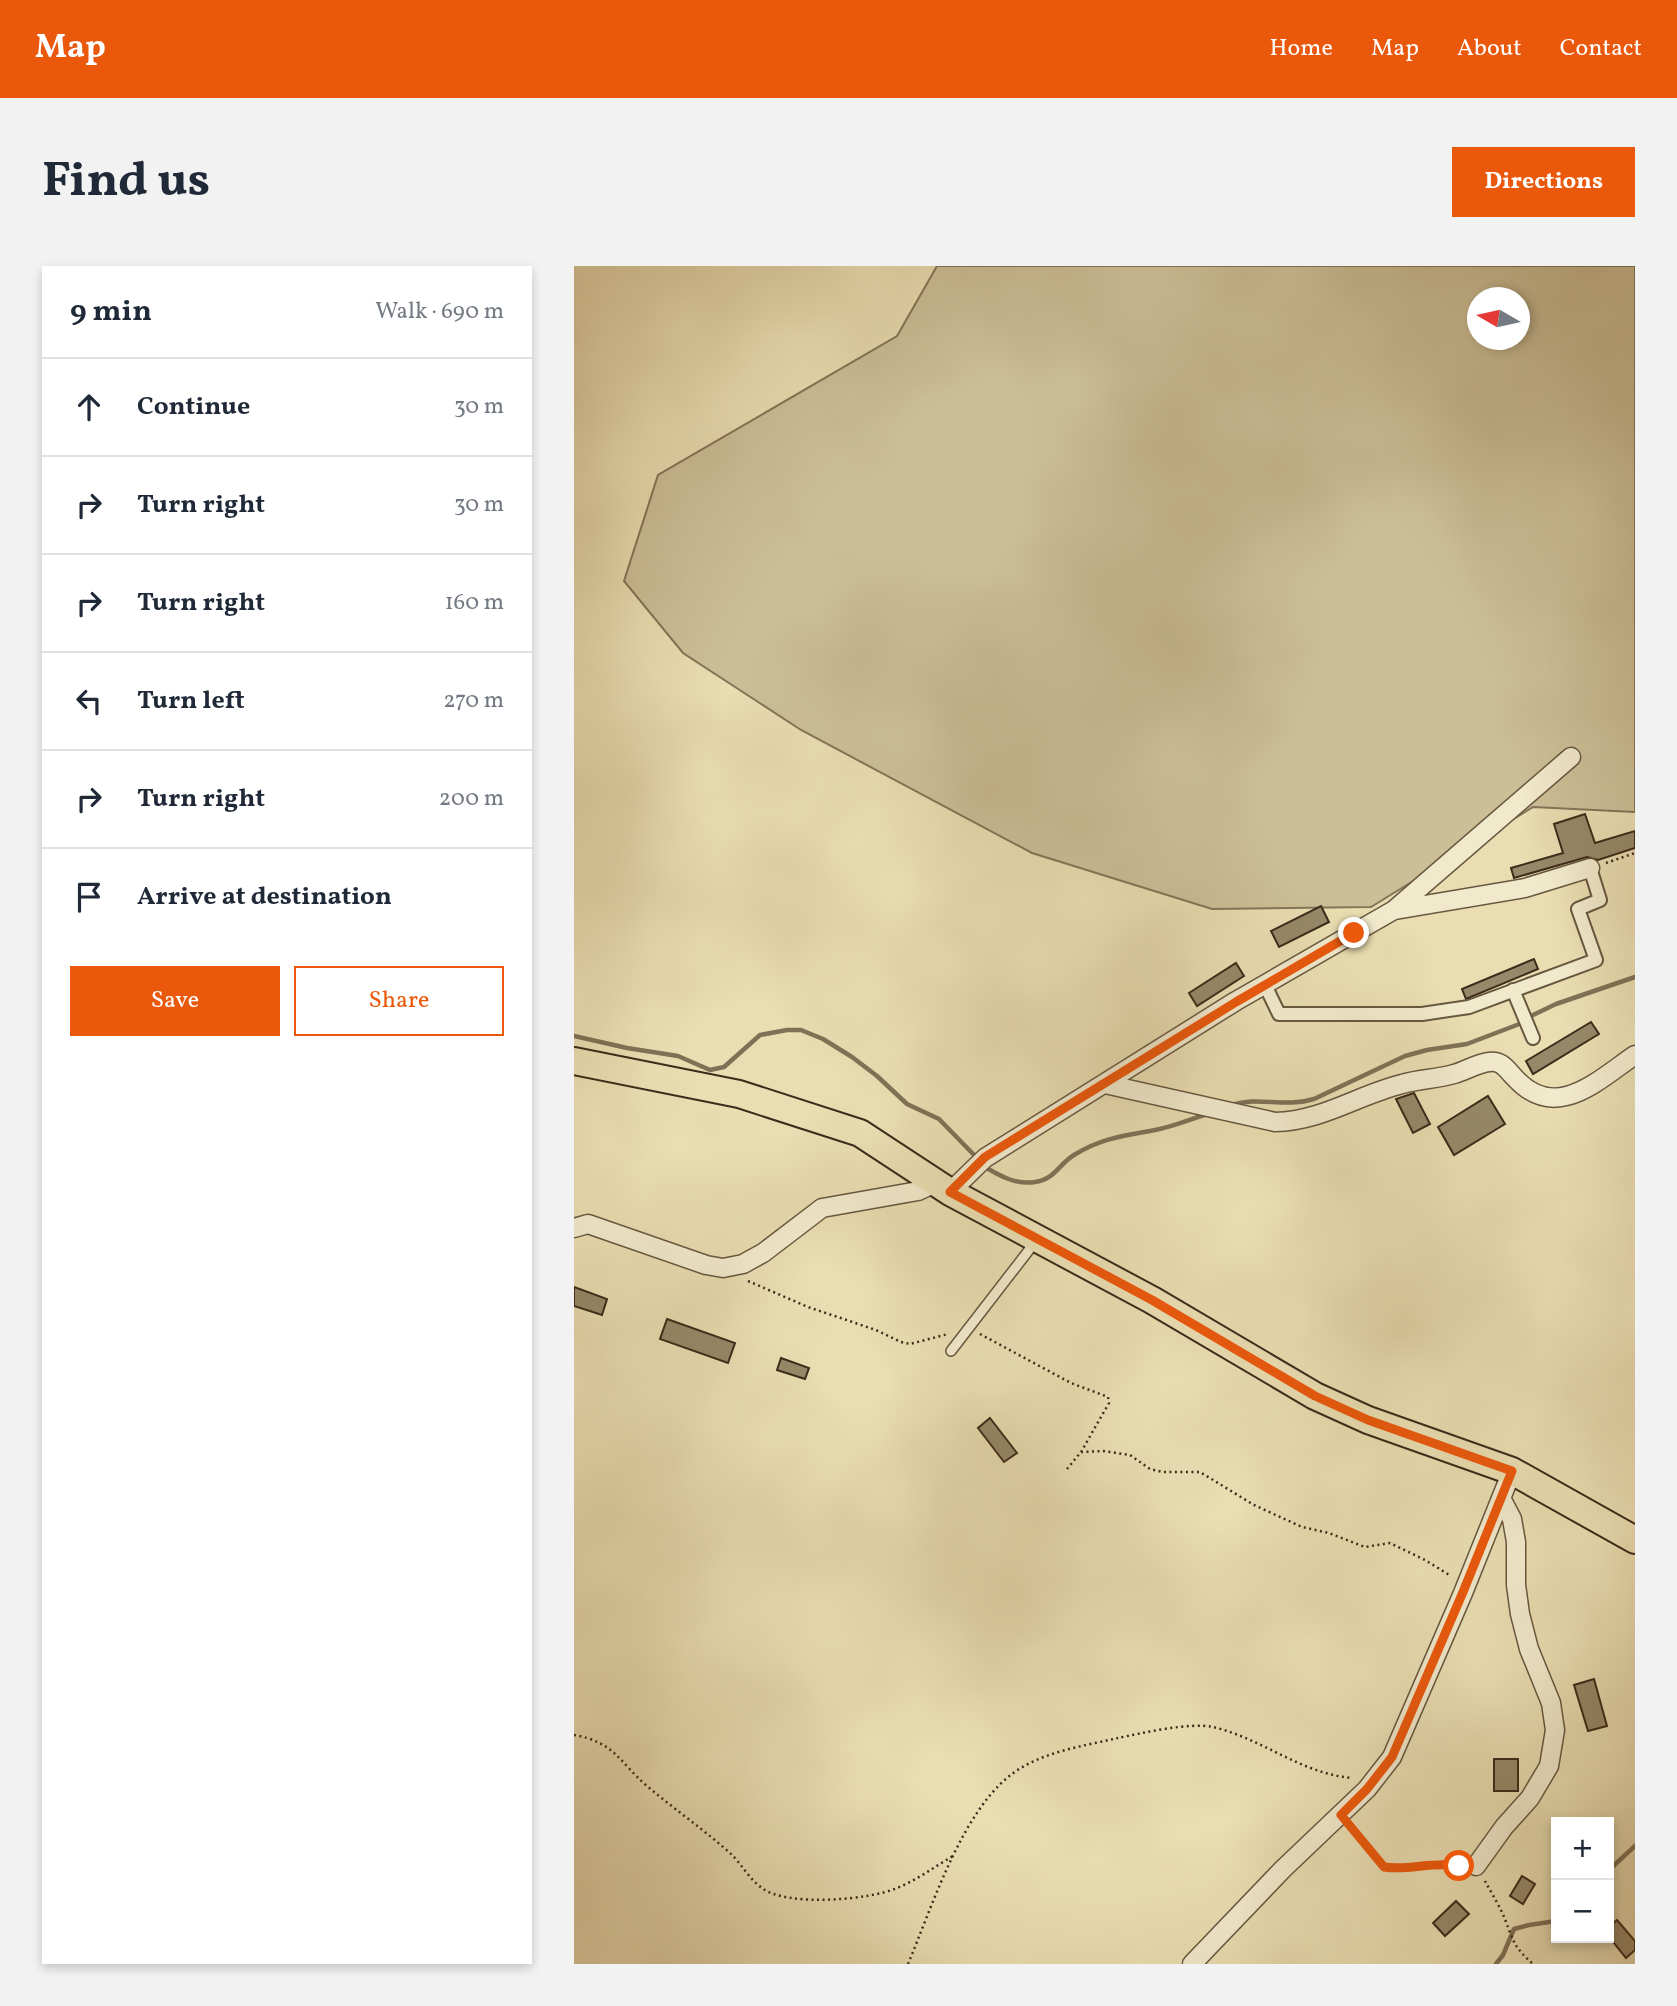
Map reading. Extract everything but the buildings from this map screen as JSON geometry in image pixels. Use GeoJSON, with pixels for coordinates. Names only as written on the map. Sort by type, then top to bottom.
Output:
{"type":"FeatureCollection","features":[{"type":"Feature","properties":{"kind":"main road"},"geometry":{"type":"LineString","coordinates":[[574,1061],[714,1087],[859,1133],[943,1188],[1152,1300],[1315,1396],[1368,1420],[1512,1471],[1635,1540]]}},
{"type":"Feature","properties":{"kind":"street"},"geometry":{"type":"LineString","coordinates":[[574,1228],[588,1224],[706,1265],[723,1268],[743,1264],[763,1253],[822,1208],[943,1188],[985,1157],[1265,985],[1394,910],[1571,757]]}},
{"type":"Feature","properties":{"kind":"street"},"geometry":{"type":"LineString","coordinates":[[1265,985],[1279,1014],[1422,1014],[1469,1007],[1596,960],[1578,909],[1600,900],[1590,868],[1525,888],[1394,910]]}},
{"type":"Feature","properties":{"kind":"street"},"geometry":{"type":"LineString","coordinates":[[1513,990],[1531,1033]]}},
{"type":"Feature","properties":{"kind":"street"},"geometry":{"type":"LineString","coordinates":[[1105,1084],[1275,1122],[1294,1122],[1311,1119],[1402,1083],[1441,1077],[1490,1062],[1505,1066],[1533,1093],[1545,1097],[1570,1097],[1581,1093],[1635,1055]]}},
{"type":"Feature","properties":{"kind":"street"},"geometry":{"type":"LineString","coordinates":[[1192,1964],[1283,1869],[1341,1815],[1380,1774],[1392,1757],[1512,1471]]}},
{"type":"Feature","properties":{"kind":"street"},"geometry":{"type":"LineString","coordinates":[[1476,1866],[1504,1827],[1530,1798],[1549,1766],[1555,1730],[1551,1703],[1529,1649],[1520,1614],[1516,1585],[1516,1542],[1511,1519],[1502,1500]]}},
{"type":"Feature","properties":{"kind":"lane"},"geometry":{"type":"LineString","coordinates":[[951,1351],[1029,1250],[1033,1238]]}},
{"type":"Feature","properties":{"kind":"path"},"geometry":{"type":"LineString","coordinates":[[1590,868],[1635,853]]}},
{"type":"Feature","properties":{"kind":"path"},"geometry":{"type":"LineString","coordinates":[[723,1268],[765,1290],[876,1329],[901,1342],[910,1344],[969,1328],[1071,1383],[1108,1397],[1109,1403],[1081,1452],[1067,1469]]}},
{"type":"Feature","properties":{"kind":"path"},"geometry":{"type":"LineString","coordinates":[[1081,1452],[1103,1451],[1130,1455],[1150,1469],[1163,1472],[1200,1472],[1245,1500],[1302,1527],[1329,1533],[1365,1547],[1390,1543],[1401,1548],[1456,1579],[1463,1592]]}},
{"type":"Feature","properties":{"kind":"path"},"geometry":{"type":"LineString","coordinates":[[908,1964],[953,1856],[987,1800],[1012,1774],[1048,1756],[1141,1733],[1205,1725],[1245,1736],[1294,1762],[1323,1772],[1349,1778],[1368,1778],[1380,1774]]}},
{"type":"Feature","properties":{"kind":"path"},"geometry":{"type":"LineString","coordinates":[[574,1735],[619,1755],[645,1784],[732,1855],[762,1889],[777,1895],[827,1899],[884,1894],[953,1856]]}},
{"type":"Feature","properties":{"kind":"path"},"geometry":{"type":"LineString","coordinates":[[1341,1815],[1384,1867],[1400,1869],[1427,1863],[1476,1866],[1507,1923],[1516,1947],[1533,1964]]}},
{"type":"Feature","properties":{"kind":"shaded area"},"geometry":{"type":"Polygon","coordinates":[[[937,266],[1635,266],[1635,812],[1533,807],[1371,907],[1212,909],[1032,853],[801,730],[683,653],[624,581],[658,475],[897,336],[937,266]]]}},
{"type":"Feature","properties":{"kind":"waterway"},"geometry":{"type":"LineString","coordinates":[[1232,1105],[1314,1099],[1405,1056],[1467,1044],[1522,1023],[1556,1004],[1635,977]]}},
{"type":"Feature","properties":{"kind":"waterway"},"geometry":{"type":"LineString","coordinates":[[574,1036],[678,1056],[710,1070],[724,1067],[760,1035],[801,1030],[823,1039],[852,1057],[907,1104],[939,1119],[976,1157]]}},
{"type":"Feature","properties":{"kind":"waterway"},"geometry":{"type":"LineString","coordinates":[[985,1167],[1015,1181],[1042,1181],[1074,1155],[1093,1145],[1164,1128],[1207,1114]]}},
{"type":"Feature","properties":{"kind":"waterway"},"geometry":{"type":"LineString","coordinates":[[1614,1865],[1635,1846]]}},
{"type":"Feature","properties":{"kind":"waterway"},"geometry":{"type":"LineString","coordinates":[[1496,1964],[1503,1955],[1514,1929],[1551,1922]]}},
{"type":"Feature","properties":{"kind":"route"},"geometry":{"type":"LineString","coordinates":[[1354,933],[1236,1002],[985,1157],[950,1192],[1152,1300],[1315,1396],[1368,1420],[1512,1471],[1392,1757],[1367,1789],[1341,1815],[1384,1867],[1400,1869],[1427,1863],[1459,1866]]}}]}
